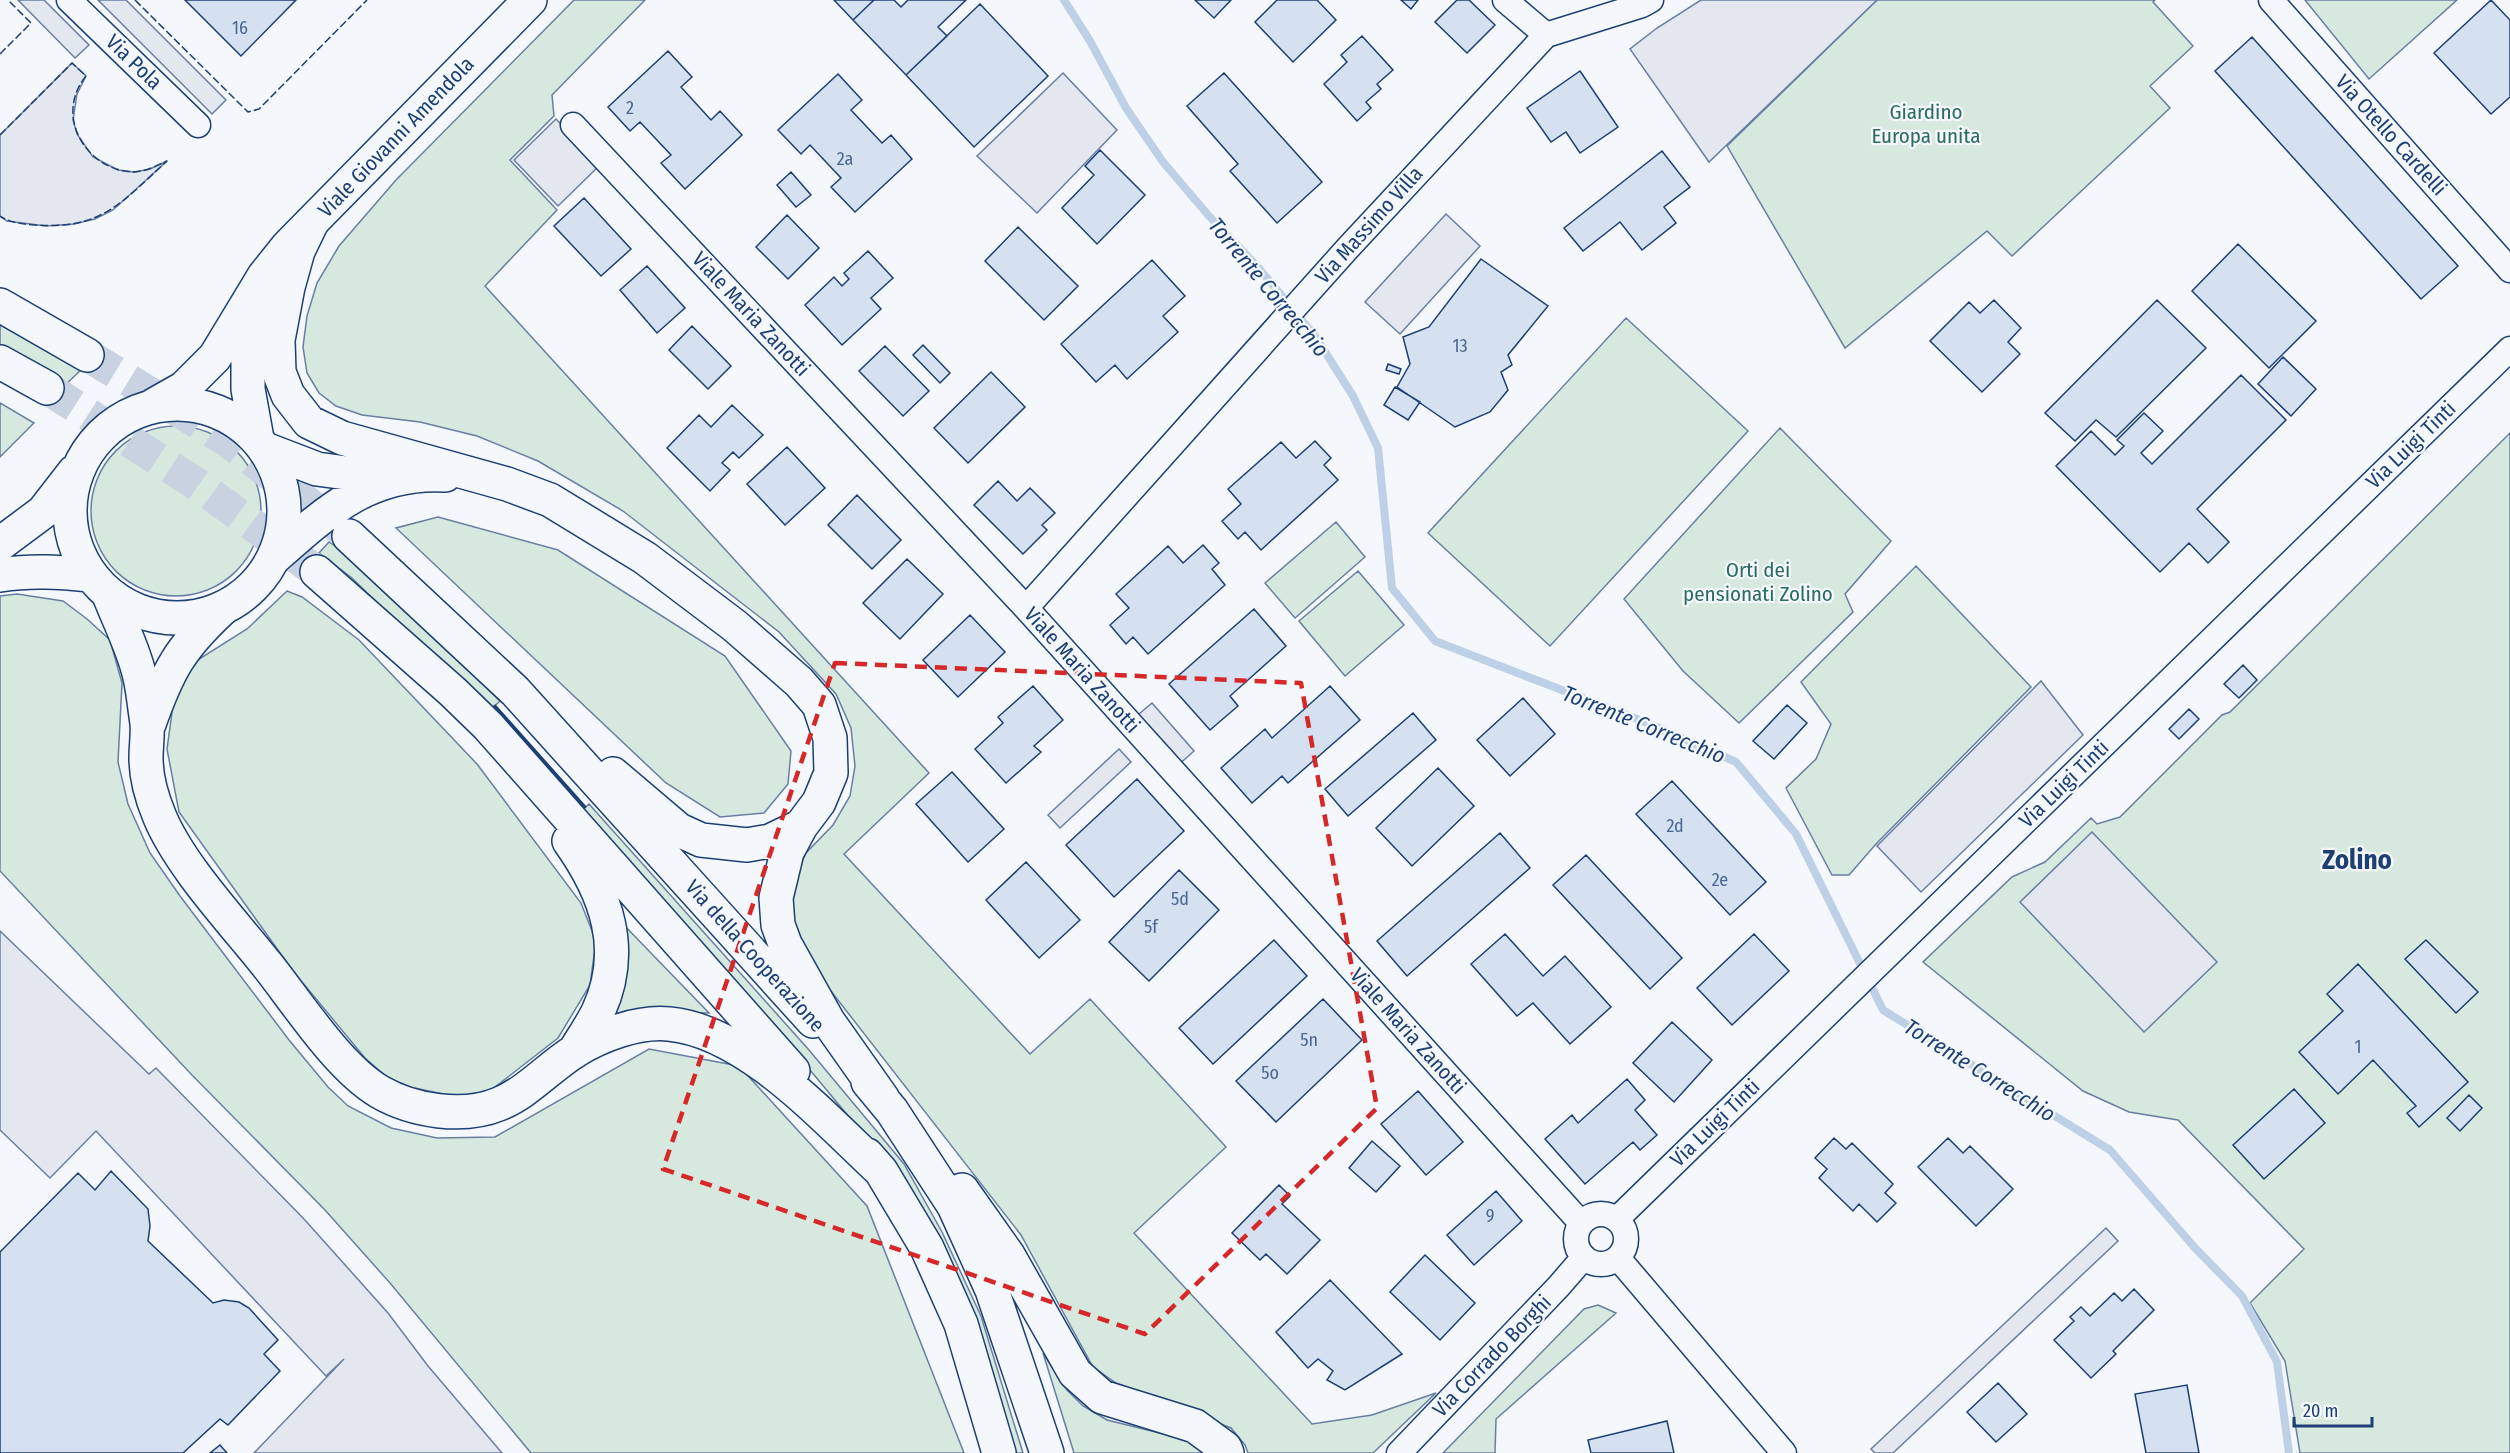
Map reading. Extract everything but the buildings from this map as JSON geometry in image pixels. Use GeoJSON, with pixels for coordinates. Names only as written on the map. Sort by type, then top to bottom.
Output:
{"type":"FeatureCollection","features":[{"type":"Feature","properties":{"kind":"main road","name":"Viale Giovanni Amendola"},"geometry":{"type":"LineString","coordinates":[[150,407],[184,388],[215,357],[264,276],[288,246],[530,0]]}},
{"type":"Feature","properties":{"kind":"main road"},"geometry":{"type":"LineString","coordinates":[[312,222],[296,260],[278,340],[279,372],[288,395],[309,422],[342,438],[507,484],[550,500],[645,558],[735,626],[800,682],[819,705],[830,738],[831,772],[819,802],[801,826],[787,852],[776,898],[778,924],[785,945],[828,1020],[887,1105],[971,1201],[1008,1255],[1076,1373],[1102,1397],[1195,1426],[1225,1448],[1227,1453]]}},
{"type":"Feature","properties":{"kind":"main road","name":"Viale Giovanni Amendola"},"geometry":{"type":"LineString","coordinates":[[261,444],[248,389],[248,344],[256,301],[264,276]]}},
{"type":"Feature","properties":{"kind":"main road"},"geometry":{"type":"LineString","coordinates":[[0,305],[87,355]]}},
{"type":"Feature","properties":{"kind":"main road"},"geometry":{"type":"LineString","coordinates":[[0,362],[47,388]]}},
{"type":"Feature","properties":{"kind":"main road"},"geometry":{"type":"LineString","coordinates":[[0,544],[43,512],[101,435],[124,418],[150,407],[184,404],[219,412],[240,423],[261,444],[278,474],[285,501],[283,530],[275,557]]}},
{"type":"Feature","properties":{"kind":"main road"},"geometry":{"type":"LineString","coordinates":[[261,444],[317,468],[394,480]]}},
{"type":"Feature","properties":{"kind":"main road"},"geometry":{"type":"LineString","coordinates":[[84,458],[75,477],[70,518],[73,538],[80,557],[100,585],[138,667],[147,729],[146,760],[151,791],[159,814],[171,839],[205,886],[346,1064],[378,1091],[399,1101],[446,1111],[473,1112],[498,1105],[526,1090],[574,1052],[604,1037],[628,1028],[666,1023],[697,1028],[736,1047],[790,1087],[881,1171]]}},
{"type":"Feature","properties":{"kind":"main road"},"geometry":{"type":"LineString","coordinates":[[147,729],[164,682],[180,653],[222,609],[253,588],[275,557],[338,503],[366,489],[394,480],[429,474],[477,477]]}},
{"type":"Feature","properties":{"kind":"main road","name":"Via della Cooperazione"},"geometry":{"type":"LineString","coordinates":[[349,536],[515,691],[887,1105],[954,1206],[992,1290],[1047,1453]]}},
{"type":"Feature","properties":{"kind":"main road"},"geometry":{"type":"LineString","coordinates":[[0,575],[24,571],[52,571],[100,585],[129,608],[152,616],[188,618],[222,609]]}},
{"type":"Feature","properties":{"kind":"main road"},"geometry":{"type":"LineString","coordinates":[[316,572],[453,692],[488,726],[881,1171],[927,1248],[961,1324],[999,1453]]}},
{"type":"Feature","properties":{"kind":"main road"},"geometry":{"type":"LineString","coordinates":[[515,691],[679,830],[701,840],[747,845],[770,840],[801,826]]}},
{"type":"Feature","properties":{"kind":"main road"},"geometry":{"type":"LineString","coordinates":[[488,726],[585,864],[604,902],[612,940],[609,981],[598,1012],[574,1052]]}},
{"type":"Feature","properties":{"kind":"street","name":"Via Pola"},"geometry":{"type":"LineString","coordinates":[[69,0],[198,125]]}},
{"type":"Feature","properties":{"kind":"street"},"geometry":{"type":"LineString","coordinates":[[1505,0],[1546,35]]}},
{"type":"Feature","properties":{"kind":"street","name":"Via Massimo Villa"},"geometry":{"type":"LineString","coordinates":[[1026,608],[1313,287],[1471,113],[1546,35],[1651,0]]}},
{"type":"Feature","properties":{"kind":"street","name":"Via Otello Cardelli"},"geometry":{"type":"LineString","coordinates":[[2271,0],[2510,270]]}},
{"type":"Feature","properties":{"kind":"street","name":"Viale Maria Zanotti"},"geometry":{"type":"LineString","coordinates":[[573,125],[1026,608],[1581,1223]]}},
{"type":"Feature","properties":{"kind":"street","name":"Via Luigi Tinti"},"geometry":{"type":"LineString","coordinates":[[1617,1219],[2510,349]]}},
{"type":"Feature","properties":{"kind":"street"},"geometry":{"type":"LineString","coordinates":[[1602,1214],[1617,1219],[1626,1235],[1626,1244],[1618,1258],[1600,1264],[1584,1257],[1577,1246],[1576,1238],[1581,1223],[1591,1216],[1602,1214]]}},
{"type":"Feature","properties":{"kind":"street","name":"Via Corrado Borghi"},"geometry":{"type":"LineString","coordinates":[[1399,1453],[1584,1257]]}},
{"type":"Feature","properties":{"kind":"street"},"geometry":{"type":"LineString","coordinates":[[1618,1258],[1784,1453]]}},
{"type":"Feature","properties":{"kind":"highlighted area"},"geometry":{"type":"Polygon","coordinates":[[[835,663],[1301,683],[1377,1108],[1145,1334],[663,1169],[835,663]]]}},
{"type":"Feature","properties":{"kind":"green space"},"geometry":{"type":"Polygon","coordinates":[[[574,0],[645,0],[552,95],[554,116],[510,160],[557,210],[485,286],[929,773],[844,854],[1030,1054],[1090,999],[1226,1147],[1134,1233],[1312,1424],[1372,1415],[1436,1393],[1373,1453],[1248,1453],[1245,1445],[1231,1428],[1116,1383],[1093,1367],[1021,1235],[827,986],[798,941],[791,906],[794,878],[806,853],[833,825],[850,796],[855,766],[851,728],[836,694],[779,632],[623,511],[538,461],[477,436],[420,422],[362,415],[336,406],[319,393],[307,373],[303,347],[307,316],[317,283],[339,246],[396,180],[574,0]]]}},
{"type":"Feature","properties":{"kind":"green space","name":"Giardino Europa unita"},"geometry":{"type":"Polygon","coordinates":[[[1877,0],[2155,0],[2153,2],[2193,46],[2150,86],[2170,108],[2012,256],[1987,231],[1845,348],[1727,146],[1877,0]]]}},
{"type":"Feature","properties":{"kind":"green space"},"geometry":{"type":"Polygon","coordinates":[[[2305,0],[2457,0],[2369,79],[2305,0]]]}},
{"type":"Feature","properties":{"kind":"green space"},"geometry":{"type":"Polygon","coordinates":[[[1626,318],[1748,431],[1550,646],[1428,533],[1626,318]]]}},
{"type":"Feature","properties":{"kind":"green space"},"geometry":{"type":"Polygon","coordinates":[[[0,321],[83,368],[63,387],[0,347],[0,321]]]}},
{"type":"Feature","properties":{"kind":"green space"},"geometry":{"type":"Polygon","coordinates":[[[0,403],[34,423],[0,457],[0,403]]]}},
{"type":"Feature","properties":{"kind":"green space"},"geometry":{"type":"Polygon","coordinates":[[[176,426],[209,432],[236,451],[255,478],[261,511],[255,544],[236,571],[209,590],[176,596],[143,590],[116,571],[97,544],[91,511],[97,478],[116,451],[143,432],[176,426]]]}},
{"type":"Feature","properties":{"kind":"green space","name":"Orti dei pensionati Zolino"},"geometry":{"type":"Polygon","coordinates":[[[1780,428],[1891,541],[1845,594],[1853,612],[1739,723],[1683,671],[1624,599],[1780,428]]]}},
{"type":"Feature","properties":{"kind":"green space"},"geometry":{"type":"Polygon","coordinates":[[[2510,433],[2510,1453],[2300,1453],[2285,1361],[2250,1303],[2304,1249],[2178,1120],[2129,1112],[2083,1091],[1923,962],[2012,877],[2045,862],[2091,818],[2097,824],[2120,817],[2222,715],[2230,712],[2510,433]]]}},
{"type":"Feature","properties":{"kind":"green space"},"geometry":{"type":"Polygon","coordinates":[[[438,517],[558,550],[725,656],[791,751],[788,784],[764,813],[720,817],[666,783],[396,528],[438,517]]]}},
{"type":"Feature","properties":{"kind":"green space"},"geometry":{"type":"Polygon","coordinates":[[[1336,522],[1365,557],[1295,618],[1265,583],[1336,522]]]}},
{"type":"Feature","properties":{"kind":"green space"},"geometry":{"type":"Polygon","coordinates":[[[329,542],[363,565],[500,701],[488,712],[352,578],[319,553],[329,542]]]}},
{"type":"Feature","properties":{"kind":"green space","name":"Orti dei pensionati Zolino"},"geometry":{"type":"Polygon","coordinates":[[[1916,566],[2031,687],[1876,844],[1849,875],[1832,875],[1786,788],[1816,759],[1831,724],[1801,682],[1916,566]]]}},
{"type":"Feature","properties":{"kind":"green space"},"geometry":{"type":"Polygon","coordinates":[[[1358,571],[1404,625],[1345,676],[1299,621],[1358,571]]]}},
{"type":"Feature","properties":{"kind":"green space"},"geometry":{"type":"Polygon","coordinates":[[[287,591],[302,597],[359,640],[477,764],[581,903],[596,941],[590,985],[558,1038],[486,1094],[453,1096],[410,1087],[388,1078],[365,1058],[293,971],[179,812],[167,749],[174,698],[185,668],[247,629],[287,591]]]}},
{"type":"Feature","properties":{"kind":"green space"},"geometry":{"type":"Polygon","coordinates":[[[17,594],[63,601],[110,640],[122,683],[118,762],[128,804],[150,853],[289,1040],[328,1087],[348,1106],[391,1128],[437,1138],[495,1137],[649,1049],[739,1066],[867,1206],[964,1453],[531,1453],[390,1283],[325,1210],[192,1075],[0,871],[0,596],[17,594]]]}},
{"type":"Feature","properties":{"kind":"green space"},"geometry":{"type":"Polygon","coordinates":[[[589,804],[809,1050],[904,1164],[942,1232],[981,1316],[1023,1453],[1010,1453],[894,1171],[800,1058],[580,812],[589,804]]]}},
{"type":"Feature","properties":{"kind":"green space"},"geometry":{"type":"Polygon","coordinates":[[[619,920],[709,1013],[651,1012],[604,1022],[619,920]]]}},
{"type":"Feature","properties":{"kind":"green space"},"geometry":{"type":"Polygon","coordinates":[[[1598,1305],[1616,1313],[1496,1419],[1495,1453],[1443,1453],[1584,1309],[1598,1305]]]}},
{"type":"Feature","properties":{"kind":"green space"},"geometry":{"type":"Polygon","coordinates":[[[1043,1353],[1067,1390],[1083,1406],[1107,1420],[1184,1439],[1204,1453],[1074,1453],[1043,1353]]]}},
{"type":"Feature","properties":{"kind":"shaded area"},"geometry":{"type":"Polygon","coordinates":[[[18,0],[44,0],[89,45],[75,58],[18,0]]]}},
{"type":"Feature","properties":{"kind":"shaded area"},"geometry":{"type":"Polygon","coordinates":[[[98,0],[126,0],[226,100],[212,114],[98,0]]]}},
{"type":"Feature","properties":{"kind":"shaded area"},"geometry":{"type":"Polygon","coordinates":[[[1701,0],[1877,0],[1709,162],[1630,49],[1657,28],[1701,0]]]}},
{"type":"Feature","properties":{"kind":"shaded area"},"geometry":{"type":"Polygon","coordinates":[[[72,63],[86,76],[77,94],[73,120],[77,134],[93,157],[118,170],[134,172],[150,169],[167,161],[113,210],[95,219],[74,224],[46,226],[7,221],[0,216],[0,135],[72,63]]]}},
{"type":"Feature","properties":{"kind":"shaded area"},"geometry":{"type":"Polygon","coordinates":[[[1063,73],[1117,130],[1037,213],[977,156],[1063,73]]]}},
{"type":"Feature","properties":{"kind":"shaded area"},"geometry":{"type":"Polygon","coordinates":[[[556,119],[600,165],[558,206],[514,160],[556,119]]]}},
{"type":"Feature","properties":{"kind":"shaded area"},"geometry":{"type":"Polygon","coordinates":[[[1446,214],[1480,246],[1400,334],[1365,302],[1446,214]]]}},
{"type":"Feature","properties":{"kind":"shaded area"},"geometry":{"type":"Polygon","coordinates":[[[2041,681],[2083,735],[1921,892],[1877,846],[2041,681]]]}},
{"type":"Feature","properties":{"kind":"shaded area"},"geometry":{"type":"Polygon","coordinates":[[[1152,703],[1194,751],[1176,767],[1133,719],[1152,703]]]}},
{"type":"Feature","properties":{"kind":"shaded area"},"geometry":{"type":"Polygon","coordinates":[[[1119,749],[1131,762],[1060,828],[1048,815],[1119,749]]]}},
{"type":"Feature","properties":{"kind":"shaded area"},"geometry":{"type":"Polygon","coordinates":[[[2092,832],[2217,962],[2144,1032],[2020,902],[2092,832]]]}},
{"type":"Feature","properties":{"kind":"shaded area"},"geometry":{"type":"Polygon","coordinates":[[[0,931],[149,1074],[156,1068],[304,1219],[388,1313],[428,1366],[502,1453],[254,1453],[344,1359],[326,1376],[96,1131],[50,1178],[0,1130],[0,931]]]}},
{"type":"Feature","properties":{"kind":"shaded area"},"geometry":{"type":"Polygon","coordinates":[[[2106,1228],[2118,1241],[1893,1453],[1875,1453],[1871,1449],[2106,1228]]]}},
{"type":"Feature","properties":{"kind":"waterway","name":"Torrente Correcchio"},"geometry":{"type":"LineString","coordinates":[[1064,0],[1090,41],[1126,108],[1163,162],[1209,216],[1257,266],[1315,336],[1353,396],[1378,448],[1392,588],[1435,641],[1650,724],[1736,762],[1796,834],[1883,1010],[2110,1150],[2195,1248],[2242,1296],[2277,1362],[2289,1453]]}},
{"type":"Feature","properties":{"kind":"tunnel"},"geometry":{"type":"LineString","coordinates":[[87,355],[228,441],[346,533]]}},
{"type":"Feature","properties":{"kind":"tunnel"},"geometry":{"type":"LineString","coordinates":[[47,388],[198,485],[317,572]]}},
{"type":"Feature","properties":{"kind":"fence"},"geometry":{"type":"LineString","coordinates":[[0,54],[31,23],[8,0]]}},
{"type":"Feature","properties":{"kind":"fence"},"geometry":{"type":"LineString","coordinates":[[135,0],[248,112],[259,109],[367,0]]}},
{"type":"Feature","properties":{"kind":"fence"},"geometry":{"type":"LineString","coordinates":[[0,135],[72,63],[86,76],[77,91],[73,107],[74,123],[79,138],[88,151],[115,169],[132,172],[146,170],[167,161],[123,201],[94,218],[78,223],[35,225],[12,222],[0,216]]}},
{"type":"Feature","properties":{"kind":"wall"},"geometry":{"type":"LineString","coordinates":[[495,706],[585,807]]}},
{"type":"Feature","properties":{"kind":"district","name":"Zolino"},"geometry":{"type":"Point","coordinates":[2357,860]}}]}
